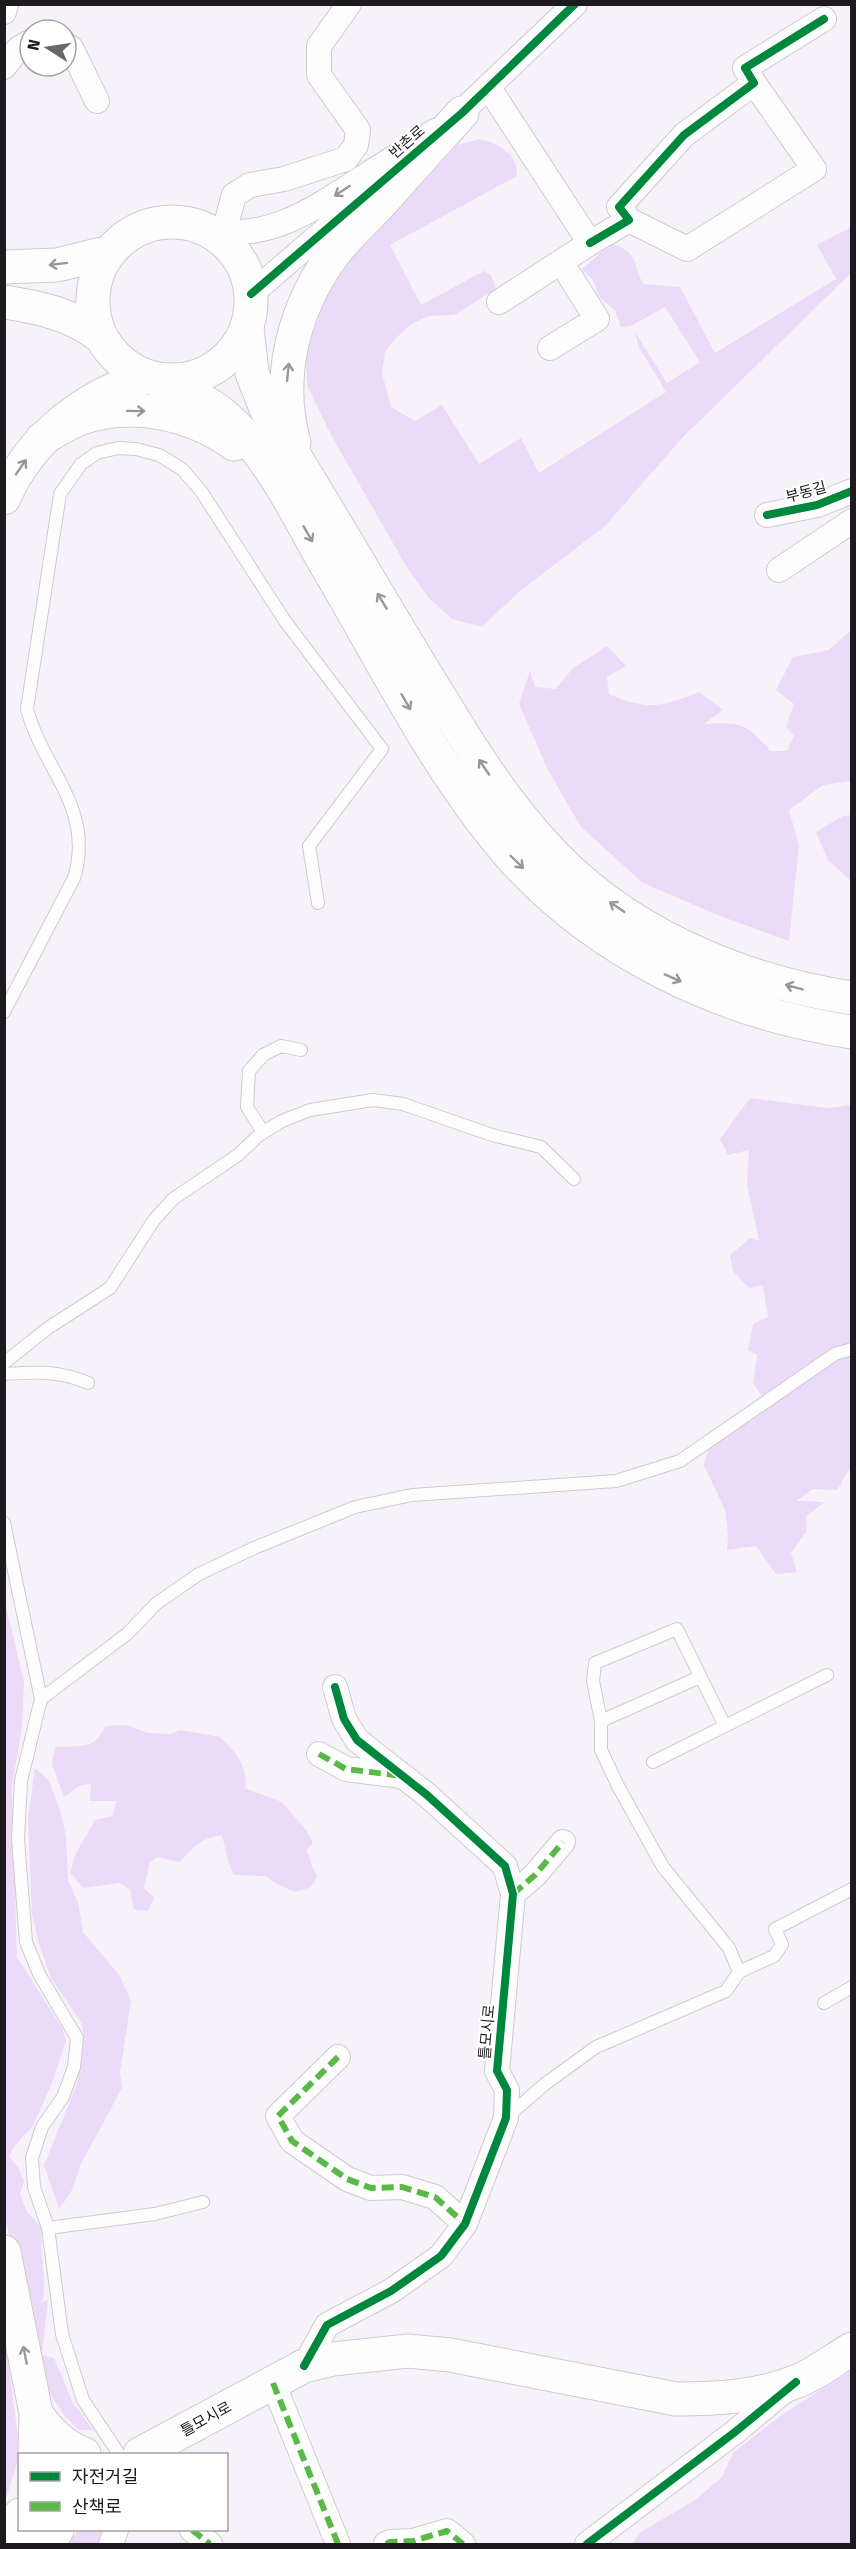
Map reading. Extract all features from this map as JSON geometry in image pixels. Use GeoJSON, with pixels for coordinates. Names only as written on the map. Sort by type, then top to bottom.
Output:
{"type":"FeatureCollection","features":[{"type":"Feature","properties":{"kind":"main road"},"geometry":{"type":"LineString","coordinates":[[290,477],[286,403],[290,353],[302,310],[319,276],[334,254],[462,113]]}},
{"type":"Feature","properties":{"kind":"main road","name":"반촌로"},"geometry":{"type":"LineString","coordinates":[[4,302],[56,313],[91,328],[121,362],[152,378],[189,379],[211,370],[230,356],[247,328],[251,294],[248,277],[236,254],[214,230],[180,222],[156,224],[128,236],[110,252],[100,270],[94,290],[94,311],[102,338]]}},
{"type":"Feature","properties":{"kind":"main road","name":"반촌로"},"geometry":{"type":"LineString","coordinates":[[4,267],[57,265],[110,252]]}},
{"type":"Feature","properties":{"kind":"main road"},"geometry":{"type":"LineString","coordinates":[[247,328],[252,373],[290,477],[429,741],[489,829],[525,870],[570,911],[665,975],[772,1015],[852,1032]]}},
{"type":"Feature","properties":{"kind":"main road"},"geometry":{"type":"LineString","coordinates":[[4,498],[15,475],[42,440],[93,400],[152,378],[196,398],[226,416],[260,454],[290,477],[481,764],[525,823],[570,871],[618,908],[703,956],[765,979],[852,999]]}},
{"type":"Feature","properties":{"kind":"main road"},"geometry":{"type":"LineString","coordinates":[[42,440],[67,425],[91,415],[127,411],[153,412],[198,424],[224,436],[252,457],[290,477]]}},
{"type":"Feature","properties":{"kind":"main road"},"geometry":{"type":"LineString","coordinates":[[4,2252],[36,2413],[35,2453]]}},
{"type":"Feature","properties":{"kind":"main road","name":"틀모시로"},"geometry":{"type":"LineString","coordinates":[[142,2453],[304,2366],[363,2355],[419,2352],[450,2355],[676,2399],[733,2397],[795,2382],[852,2349]]}},
{"type":"Feature","properties":{"kind":"main road"},"geometry":{"type":"LineString","coordinates":[[36,2413],[46,2428],[62,2443],[82,2453]]}},
{"type":"Feature","properties":{"kind":"main road"},"geometry":{"type":"LineString","coordinates":[[48,2544],[56,2531]]}},
{"type":"Feature","properties":{"kind":"street"},"geometry":{"type":"LineString","coordinates":[[4,12],[6,4]]}},
{"type":"Feature","properties":{"kind":"street"},"geometry":{"type":"LineString","coordinates":[[214,230],[234,195],[250,185],[284,179],[346,159],[356,145],[358,130],[319,75],[319,46],[349,4]]}},
{"type":"Feature","properties":{"kind":"street","name":"반촌로"},"geometry":{"type":"LineString","coordinates":[[251,294],[462,113],[575,4]]}},
{"type":"Feature","properties":{"kind":"street"},"geometry":{"type":"LineString","coordinates":[[754,83],[684,135],[619,207],[629,220],[687,249],[814,169],[745,68],[824,19]]}},
{"type":"Feature","properties":{"kind":"street"},"geometry":{"type":"LineString","coordinates":[[4,67],[18,49]]}},
{"type":"Feature","properties":{"kind":"street"},"geometry":{"type":"LineString","coordinates":[[78,62],[97,101]]}},
{"type":"Feature","properties":{"kind":"street"},"geometry":{"type":"LineString","coordinates":[[489,88],[590,243]]}},
{"type":"Feature","properties":{"kind":"street","name":"반촌로"},"geometry":{"type":"LineString","coordinates":[[214,230],[259,230],[296,219],[462,113]]}},
{"type":"Feature","properties":{"kind":"street"},"geometry":{"type":"LineString","coordinates":[[499,302],[629,220]]}},
{"type":"Feature","properties":{"kind":"street"},"geometry":{"type":"LineString","coordinates":[[550,348],[597,319],[561,262]]}},
{"type":"Feature","properties":{"kind":"street","name":"부동길"},"geometry":{"type":"LineString","coordinates":[[767,515],[817,505],[852,491]]}},
{"type":"Feature","properties":{"kind":"street"},"geometry":{"type":"LineString","coordinates":[[779,570],[852,521]]}},
{"type":"Feature","properties":{"kind":"street","name":"틀모시로"},"geometry":{"type":"LineString","coordinates":[[304,2366],[327,2325],[391,2291],[441,2256],[465,2224],[506,2118],[507,2091],[497,2071],[513,1894],[505,1866],[357,1740],[344,1719],[335,1687]]}},
{"type":"Feature","properties":{"kind":"street"},"geometry":{"type":"LineString","coordinates":[[319,1754],[346,1769],[402,1776]]}},
{"type":"Feature","properties":{"kind":"street"},"geometry":{"type":"LineString","coordinates":[[513,1894],[535,1875],[562,1842]]}},
{"type":"Feature","properties":{"kind":"street"},"geometry":{"type":"LineString","coordinates":[[338,2057],[278,2116],[292,2141],[347,2179],[371,2188],[402,2187],[435,2197],[465,2224]]}},
{"type":"Feature","properties":{"kind":"street"},"geometry":{"type":"LineString","coordinates":[[587,2544],[735,2432],[795,2382]]}},
{"type":"Feature","properties":{"kind":"street"},"geometry":{"type":"LineString","coordinates":[[273,2383],[338,2544]]}},
{"type":"Feature","properties":{"kind":"street"},"geometry":{"type":"LineString","coordinates":[[194,2531],[210,2544]]}},
{"type":"Feature","properties":{"kind":"street"},"geometry":{"type":"LineString","coordinates":[[386,2544],[413,2541],[447,2531],[463,2544]]}},
{"type":"Feature","properties":{"kind":"lane"},"geometry":{"type":"LineString","coordinates":[[4,1012],[74,878],[80,857],[78,835],[64,784],[31,725],[27,709],[60,494],[81,464],[97,453],[118,448],[136,449],[159,455],[182,469],[201,491],[285,621],[382,749],[309,846],[318,903]]}},
{"type":"Feature","properties":{"kind":"lane"},"geometry":{"type":"LineString","coordinates":[[263,1132],[247,1107],[249,1071],[263,1055],[281,1046],[301,1050]]}},
{"type":"Feature","properties":{"kind":"lane"},"geometry":{"type":"LineString","coordinates":[[4,1363],[48,1328],[110,1288],[154,1220],[173,1199],[238,1155],[263,1132],[282,1121],[310,1110],[342,1103],[373,1100],[403,1104],[492,1135],[541,1147],[574,1179]]}},
{"type":"Feature","properties":{"kind":"lane"},"geometry":{"type":"LineString","coordinates":[[41,1699],[127,1634],[157,1603],[199,1574],[264,1544],[354,1507],[412,1495],[616,1481],[680,1461],[835,1354],[852,1349]]}},
{"type":"Feature","properties":{"kind":"lane"},"geometry":{"type":"LineString","coordinates":[[4,1374],[48,1371],[61,1373],[88,1383]]}},
{"type":"Feature","properties":{"kind":"lane"},"geometry":{"type":"LineString","coordinates":[[4,1523],[41,1699],[21,1781],[18,1839],[26,1942],[39,1974],[76,2038],[74,2067],[63,2097],[42,2127],[32,2158],[34,2187],[48,2228],[62,2334],[83,2400],[118,2453]]}},
{"type":"Feature","properties":{"kind":"lane"},"geometry":{"type":"LineString","coordinates":[[725,1726],[677,1629],[595,1663],[593,1681],[601,1721],[601,1750],[644,1835],[663,1867],[729,1948],[739,1972]]}},
{"type":"Feature","properties":{"kind":"lane"},"geometry":{"type":"LineString","coordinates":[[653,1762],[827,1675]]}},
{"type":"Feature","properties":{"kind":"lane"},"geometry":{"type":"LineString","coordinates":[[601,1721],[700,1677]]}},
{"type":"Feature","properties":{"kind":"lane"},"geometry":{"type":"LineString","coordinates":[[506,2118],[545,2084],[596,2048],[726,1991],[739,1972],[774,1956],[782,1945],[775,1929],[852,1889]]}},
{"type":"Feature","properties":{"kind":"lane"},"geometry":{"type":"LineString","coordinates":[[824,2003],[852,1987]]}},
{"type":"Feature","properties":{"kind":"lane"},"geometry":{"type":"LineString","coordinates":[[48,2228],[155,2214],[203,2202]]}},
{"type":"Feature","properties":{"kind":"lane"},"geometry":{"type":"LineString","coordinates":[[606,2544],[623,2517]]}},
{"type":"Feature","properties":{"kind":"shaded area"},"geometry":{"type":"Polygon","coordinates":[[[479,139],[505,150],[514,161],[517,176],[390,245],[421,305],[484,271],[491,275],[496,289],[454,315],[429,316],[413,323],[385,351],[382,373],[391,407],[415,421],[442,405],[479,464],[521,438],[539,473],[666,392],[639,347],[635,332],[667,383],[700,362],[665,307],[631,326],[621,327],[615,310],[599,297],[593,280],[582,269],[612,243],[626,250],[632,257],[644,284],[680,287],[715,353],[836,279],[817,245],[851,227],[851,273],[684,436],[605,526],[520,591],[482,627],[452,619],[428,597],[406,566],[331,435],[307,385],[306,331],[328,283],[457,145],[479,139]]]}},
{"type":"Feature","properties":{"kind":"shaded area"},"geometry":{"type":"Polygon","coordinates":[[[851,630],[851,781],[823,785],[789,810],[799,845],[789,941],[720,916],[643,883],[581,827],[548,770],[519,704],[530,671],[535,687],[556,689],[572,669],[607,646],[626,666],[607,677],[609,694],[634,703],[654,705],[664,704],[699,692],[723,710],[704,724],[726,723],[742,726],[755,735],[770,751],[787,751],[794,736],[786,726],[794,704],[776,690],[793,657],[829,650],[851,630]]]}},
{"type":"Feature","properties":{"kind":"shaded area"},"geometry":{"type":"Polygon","coordinates":[[[852,815],[851,881],[828,860],[816,832],[843,816],[852,815]]]}},
{"type":"Feature","properties":{"kind":"shaded area"},"geometry":{"type":"Polygon","coordinates":[[[750,1098],[828,1108],[851,1105],[851,1466],[837,1490],[813,1489],[796,1501],[825,1502],[806,1516],[807,1531],[791,1553],[797,1572],[776,1574],[756,1546],[727,1550],[725,1510],[704,1465],[711,1439],[766,1402],[753,1383],[757,1355],[748,1350],[753,1324],[768,1317],[763,1285],[749,1288],[733,1271],[730,1255],[750,1238],[759,1241],[747,1184],[749,1150],[728,1155],[720,1139],[750,1098]]]}},
{"type":"Feature","properties":{"kind":"shaded area"},"geometry":{"type":"Polygon","coordinates":[[[4,1598],[24,1682],[22,1726],[12,1787],[17,1957],[62,2028],[66,2041],[52,2083],[33,2126],[15,2145],[9,2157],[18,2167],[24,2181],[20,2194],[27,2212],[43,2228],[41,2247],[44,2293],[42,2302],[48,2300],[42,2355],[54,2358],[73,2403],[93,2430],[79,2430],[65,2416],[40,2379],[32,2355],[5,2215],[4,1598]]]}},
{"type":"Feature","properties":{"kind":"shaded area"},"geometry":{"type":"Polygon","coordinates":[[[126,1725],[148,1733],[170,1734],[180,1730],[220,1737],[236,1754],[243,1766],[245,1788],[282,1802],[307,1831],[313,1843],[306,1850],[317,1877],[311,1887],[295,1892],[266,1876],[234,1875],[229,1865],[222,1835],[202,1841],[179,1862],[158,1857],[150,1862],[144,1888],[154,1898],[148,1911],[134,1910],[130,1890],[120,1883],[83,1888],[70,1872],[76,1853],[95,1820],[113,1816],[116,1801],[90,1801],[91,1784],[81,1785],[64,1797],[52,1764],[55,1747],[85,1745],[97,1740],[105,1726],[126,1725]]]}},
{"type":"Feature","properties":{"kind":"shaded area"},"geometry":{"type":"Polygon","coordinates":[[[35,1768],[49,1781],[61,1813],[66,1837],[68,1880],[78,1902],[83,1932],[120,1976],[131,2001],[120,2072],[122,2088],[82,2162],[71,2192],[59,2209],[44,2165],[77,2084],[84,2042],[82,2024],[51,1978],[39,1944],[32,1914],[28,1819],[35,1768]]]}},
{"type":"Feature","properties":{"kind":"shaded area"},"geometry":{"type":"Polygon","coordinates":[[[4,2327],[20,2453],[4,2501],[4,2327]]]}},
{"type":"Feature","properties":{"kind":"shaded area"},"geometry":{"type":"Polygon","coordinates":[[[851,2371],[851,2544],[632,2544],[641,2532],[695,2500],[722,2477],[733,2453],[780,2416],[851,2371]]]}},
{"type":"Feature","properties":{"kind":"shaded area"},"geometry":{"type":"Polygon","coordinates":[[[78,2531],[105,2531],[101,2544],[66,2544],[78,2531]]]}},
{"type":"Feature","properties":{"kind":"marked path"},"geometry":{"type":"LineString","coordinates":[[319,1754],[346,1769],[402,1776]]}},
{"type":"Feature","properties":{"kind":"marked path"},"geometry":{"type":"LineString","coordinates":[[513,1894],[535,1875],[563,1842]]}},
{"type":"Feature","properties":{"kind":"marked path"},"geometry":{"type":"LineString","coordinates":[[338,2057],[278,2116],[292,2141],[347,2179],[371,2188],[402,2187],[435,2197],[465,2224]]}},
{"type":"Feature","properties":{"kind":"marked path"},"geometry":{"type":"LineString","coordinates":[[273,2383],[338,2544]]}},
{"type":"Feature","properties":{"kind":"marked path"},"geometry":{"type":"LineString","coordinates":[[193,2531],[210,2544]]}},
{"type":"Feature","properties":{"kind":"marked path"},"geometry":{"type":"LineString","coordinates":[[386,2544],[413,2541],[447,2531],[463,2544]]}},
{"type":"Feature","properties":{"kind":"cycle path"},"geometry":{"type":"LineString","coordinates":[[251,294],[462,113],[575,4]]}},
{"type":"Feature","properties":{"kind":"cycle path"},"geometry":{"type":"LineString","coordinates":[[590,243],[629,220],[619,207],[684,135],[754,83],[745,68],[824,19]]}},
{"type":"Feature","properties":{"kind":"cycle path"},"geometry":{"type":"LineString","coordinates":[[767,515],[817,505],[852,491]]}},
{"type":"Feature","properties":{"kind":"cycle path"},"geometry":{"type":"LineString","coordinates":[[304,2366],[327,2325],[391,2291],[441,2256],[465,2224],[506,2118],[507,2090],[497,2071],[513,1894],[505,1866],[427,1795],[357,1740],[344,1719],[335,1687]]}},
{"type":"Feature","properties":{"kind":"cycle path"},"geometry":{"type":"LineString","coordinates":[[587,2544],[735,2432],[796,2382]]}}]}
